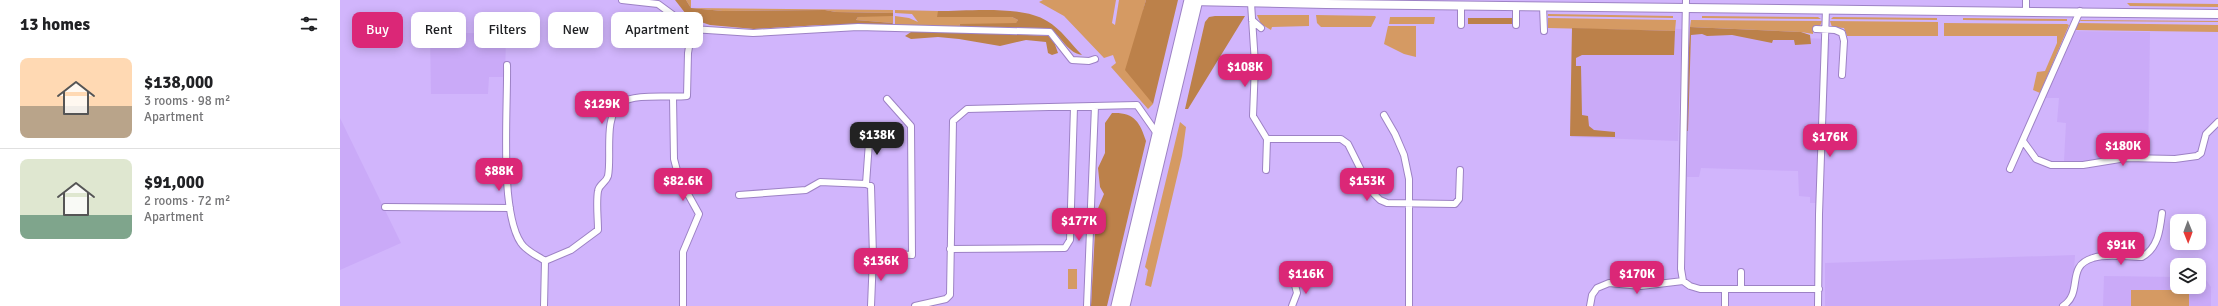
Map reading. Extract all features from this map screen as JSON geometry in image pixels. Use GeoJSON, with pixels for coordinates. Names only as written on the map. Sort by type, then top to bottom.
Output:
{"type":"FeatureCollection","features":[{"type":"Feature","properties":{"kind":"highway"},"geometry":{"type":"LineString","coordinates":[[1125,306],[1161,136],[1193,0]]}},
{"type":"Feature","properties":{"kind":"highway"},"geometry":{"type":"LineString","coordinates":[[1116,306],[1161,136]]}},
{"type":"Feature","properties":{"kind":"main road"},"geometry":{"type":"LineString","coordinates":[[1193,0],[1251,3],[1326,2],[1461,6],[1686,4],[1826,9],[2080,11],[2218,14]]}},
{"type":"Feature","properties":{"kind":"street"},"geometry":{"type":"LineString","coordinates":[[622,0],[658,4],[669,12]]}},
{"type":"Feature","properties":{"kind":"street"},"geometry":{"type":"LineString","coordinates":[[664,0],[664,8]]}},
{"type":"Feature","properties":{"kind":"street"},"geometry":{"type":"LineString","coordinates":[[2026,0],[2026,11]]}},
{"type":"Feature","properties":{"kind":"street"},"geometry":{"type":"LineString","coordinates":[[1251,3],[1254,64],[1253,116],[1267,139],[1266,170]]}},
{"type":"Feature","properties":{"kind":"street"},"geometry":{"type":"LineString","coordinates":[[1683,281],[1681,269],[1686,4]]}},
{"type":"Feature","properties":{"kind":"street"},"geometry":{"type":"LineString","coordinates":[[1461,6],[1461,25]]}},
{"type":"Feature","properties":{"kind":"street"},"geometry":{"type":"LineString","coordinates":[[1516,6],[1516,25]]}},
{"type":"Feature","properties":{"kind":"street"},"geometry":{"type":"LineString","coordinates":[[1543,6],[1544,30]]}},
{"type":"Feature","properties":{"kind":"street"},"geometry":{"type":"LineString","coordinates":[[1818,306],[1819,214],[1826,9]]}},
{"type":"Feature","properties":{"kind":"street"},"geometry":{"type":"LineString","coordinates":[[2010,169],[2080,11]]}},
{"type":"Feature","properties":{"kind":"street"},"geometry":{"type":"LineString","coordinates":[[1252,20],[1261,28]]}},
{"type":"Feature","properties":{"kind":"street"},"geometry":{"type":"LineString","coordinates":[[703,30],[753,33],[858,28],[1050,32],[1072,60],[1089,61],[1095,59]]}},
{"type":"Feature","properties":{"kind":"street"},"geometry":{"type":"LineString","coordinates":[[1816,29],[1826,29],[1842,33],[1844,41],[1842,75]]}},
{"type":"Feature","properties":{"kind":"street"},"geometry":{"type":"LineString","coordinates":[[545,261],[571,250],[598,230],[598,190],[608,176],[608,144],[611,123],[616,107],[621,102],[638,97],[687,96],[689,48]]}},
{"type":"Feature","properties":{"kind":"street"},"geometry":{"type":"LineString","coordinates":[[507,65],[506,157],[510,208],[516,234],[522,245],[545,261]]}},
{"type":"Feature","properties":{"kind":"street"},"geometry":{"type":"LineString","coordinates":[[673,97],[674,159],[679,178],[698,214],[683,252],[683,306]]}},
{"type":"Feature","properties":{"kind":"street"},"geometry":{"type":"LineString","coordinates":[[873,256],[877,253],[912,255],[911,126],[886,99]]}},
{"type":"Feature","properties":{"kind":"street"},"geometry":{"type":"LineString","coordinates":[[915,306],[946,299],[950,295],[953,121],[967,109],[1137,105],[1161,136]]}},
{"type":"Feature","properties":{"kind":"street"},"geometry":{"type":"LineString","coordinates":[[1087,306],[1095,106]]}},
{"type":"Feature","properties":{"kind":"street"},"geometry":{"type":"LineString","coordinates":[[950,249],[1065,248],[1070,240],[1074,107]]}},
{"type":"Feature","properties":{"kind":"street"},"geometry":{"type":"LineString","coordinates":[[1384,115],[1395,134],[1404,155],[1409,179],[1409,306]]}},
{"type":"Feature","properties":{"kind":"street"},"geometry":{"type":"LineString","coordinates":[[2022,141],[2036,159],[2051,165],[2083,165],[2126,158],[2175,159],[2197,156],[2201,153],[2206,134],[2218,122]]}},
{"type":"Feature","properties":{"kind":"street"},"geometry":{"type":"LineString","coordinates":[[866,184],[870,128]]}},
{"type":"Feature","properties":{"kind":"street"},"geometry":{"type":"LineString","coordinates":[[1267,139],[1342,139],[1348,144],[1375,197],[1387,203],[1455,204],[1459,199],[1460,170]]}},
{"type":"Feature","properties":{"kind":"street"},"geometry":{"type":"LineString","coordinates":[[739,195],[806,190],[820,182],[866,184],[871,186],[873,256],[871,306]]}},
{"type":"Feature","properties":{"kind":"street"},"geometry":{"type":"LineString","coordinates":[[385,207],[510,208]]}},
{"type":"Feature","properties":{"kind":"street"},"geometry":{"type":"LineString","coordinates":[[2063,306],[2072,297],[2076,269],[2091,258],[2142,257],[2147,254],[2158,237],[2162,213]]}},
{"type":"Feature","properties":{"kind":"street"},"geometry":{"type":"LineString","coordinates":[[544,306],[545,261]]}},
{"type":"Feature","properties":{"kind":"street"},"geometry":{"type":"LineString","coordinates":[[1741,272],[1741,289]]}},
{"type":"Feature","properties":{"kind":"street"},"geometry":{"type":"LineString","coordinates":[[1590,306],[1592,295],[1597,288],[1609,283],[1641,286],[1683,281],[1690,286],[1700,289],[1819,289]]}},
{"type":"Feature","properties":{"kind":"street"},"geometry":{"type":"LineString","coordinates":[[1292,306],[1297,293],[1294,282]]}},
{"type":"Feature","properties":{"kind":"street"},"geometry":{"type":"LineString","coordinates":[[1725,289],[1725,306]]}},
{"type":"Feature","properties":{"kind":"shaded area"},"geometry":{"type":"Polygon","coordinates":[[[675,0],[686,0],[691,8],[723,11],[825,10],[836,12],[893,13],[893,16],[858,17],[856,20],[893,23],[892,25],[821,25],[754,29],[710,25],[703,23],[703,12],[684,12],[675,0]]]}},
{"type":"Feature","properties":{"kind":"shaded area"},"geometry":{"type":"Polygon","coordinates":[[[686,0],[691,0],[691,8],[686,0]]]}},
{"type":"Feature","properties":{"kind":"shaded area"},"geometry":{"type":"Polygon","coordinates":[[[1043,0],[1116,0],[1112,23],[1115,25],[1119,0],[1146,0],[1143,11],[1145,92],[1153,104],[1148,109],[1111,67],[1116,63],[1113,55],[1104,58],[1064,16],[1039,2],[1043,0]]]}},
{"type":"Feature","properties":{"kind":"shaded area"},"geometry":{"type":"Polygon","coordinates":[[[1146,0],[1178,0],[1153,104],[1125,70],[1146,0]]]}},
{"type":"Feature","properties":{"kind":"shaded area"},"geometry":{"type":"Polygon","coordinates":[[[2127,3],[2218,4],[2218,7],[2130,6],[2127,3]]]}},
{"type":"Feature","properties":{"kind":"shaded area"},"geometry":{"type":"Polygon","coordinates":[[[691,8],[893,10],[893,13],[836,12],[825,10],[723,11],[691,8]]]}},
{"type":"Feature","properties":{"kind":"shaded area"},"geometry":{"type":"Polygon","coordinates":[[[895,10],[938,11],[938,17],[1012,17],[1018,20],[1016,24],[960,24],[959,27],[895,25],[895,16],[909,18],[918,22],[912,14],[895,13],[895,10]]]}},
{"type":"Feature","properties":{"kind":"shaded area"},"geometry":{"type":"Polygon","coordinates":[[[994,10],[1024,13],[1036,16],[1057,28],[1082,55],[1067,47],[1056,34],[1047,28],[959,27],[960,24],[1016,23],[1018,20],[1012,17],[937,17],[938,11],[994,10]]]}},
{"type":"Feature","properties":{"kind":"shaded area"},"geometry":{"type":"Polygon","coordinates":[[[1548,14],[1673,16],[1673,18],[1548,16],[1548,14]]]}},
{"type":"Feature","properties":{"kind":"shaded area"},"geometry":{"type":"Polygon","coordinates":[[[870,15],[893,16],[893,23],[856,20],[858,17],[870,15]]]}},
{"type":"Feature","properties":{"kind":"shaded area"},"geometry":{"type":"Polygon","coordinates":[[[1257,15],[1309,15],[1309,26],[1272,27],[1271,30],[1261,24],[1257,15]]]}},
{"type":"Feature","properties":{"kind":"shaded area"},"geometry":{"type":"Polygon","coordinates":[[[1316,15],[1376,17],[1371,27],[1321,27],[1317,23],[1316,15]]]}},
{"type":"Feature","properties":{"kind":"shaded area"},"geometry":{"type":"Polygon","coordinates":[[[1245,16],[1188,109],[1185,109],[1205,22],[1209,17],[1245,16]]]}},
{"type":"Feature","properties":{"kind":"shaded area"},"geometry":{"type":"Polygon","coordinates":[[[1702,16],[1818,17],[1821,19],[1702,18],[1702,16]]]}},
{"type":"Feature","properties":{"kind":"shaded area"},"geometry":{"type":"Polygon","coordinates":[[[1390,17],[1435,17],[1434,24],[1389,24],[1390,17]]]}},
{"type":"Feature","properties":{"kind":"shaded area"},"geometry":{"type":"Polygon","coordinates":[[[1833,17],[1937,18],[1937,20],[1831,19],[1833,17]]]}},
{"type":"Feature","properties":{"kind":"shaded area"},"geometry":{"type":"Polygon","coordinates":[[[1468,18],[1514,18],[1514,24],[1468,24],[1468,18]]]}},
{"type":"Feature","properties":{"kind":"shaded area"},"geometry":{"type":"Polygon","coordinates":[[[1548,18],[1676,20],[1675,31],[1548,28],[1548,18]]]}},
{"type":"Feature","properties":{"kind":"shaded area"},"geometry":{"type":"Polygon","coordinates":[[[1963,18],[2067,19],[2067,21],[1963,20],[1963,18]]]}},
{"type":"Feature","properties":{"kind":"shaded area"},"geometry":{"type":"Polygon","coordinates":[[[1691,20],[1822,21],[1820,26],[1813,27],[1813,34],[1801,32],[1690,27],[1691,20]]]}},
{"type":"Feature","properties":{"kind":"shaded area"},"geometry":{"type":"Polygon","coordinates":[[[1830,21],[1938,22],[1938,36],[1847,36],[1844,28],[1832,27],[1830,21]]]}},
{"type":"Feature","properties":{"kind":"shaded area"},"geometry":{"type":"Polygon","coordinates":[[[2079,21],[2218,21],[2218,22],[2079,21]]]}},
{"type":"Feature","properties":{"kind":"shaded area"},"geometry":{"type":"Polygon","coordinates":[[[1944,23],[2069,25],[2040,93],[2033,90],[2037,72],[2045,71],[2057,43],[2057,36],[1944,36],[1944,23]]]}},
{"type":"Feature","properties":{"kind":"shaded area"},"geometry":{"type":"Polygon","coordinates":[[[2078,23],[2218,25],[2218,32],[2075,30],[2078,23]]]}},
{"type":"Feature","properties":{"kind":"shaded area"},"geometry":{"type":"Polygon","coordinates":[[[1388,26],[1416,26],[1416,57],[1404,54],[1384,44],[1388,26]]]}},
{"type":"Feature","properties":{"kind":"shaded area"},"geometry":{"type":"Polygon","coordinates":[[[1574,27],[1682,29],[1678,141],[1571,137],[1574,27]]]}},
{"type":"Feature","properties":{"kind":"shaded area"},"geometry":{"type":"Polygon","coordinates":[[[1690,27],[1801,32],[1810,35],[1811,44],[1795,45],[1794,40],[1773,40],[1772,43],[1732,35],[1691,35],[1688,131],[1685,131],[1690,27]]]}},
{"type":"Feature","properties":{"kind":"shaded area"},"geometry":{"type":"Polygon","coordinates":[[[1572,28],[1675,31],[1674,55],[1582,55],[1576,58],[1576,66],[1581,66],[1582,115],[1588,116],[1589,126],[1594,130],[1615,132],[1615,137],[1570,136],[1572,28]]]}},
{"type":"Feature","properties":{"kind":"shaded area"},"geometry":{"type":"Polygon","coordinates":[[[2064,31],[2150,32],[2148,161],[2064,161],[2066,123],[2057,122],[2059,98],[2045,98],[2064,57],[2064,31]]]}},
{"type":"Feature","properties":{"kind":"shaded area"},"geometry":{"type":"Polygon","coordinates":[[[911,32],[961,32],[1049,36],[1053,39],[1058,53],[1052,55],[1048,53],[1046,42],[1026,40],[1000,46],[959,39],[938,37],[911,39],[905,36],[911,32]]]}},
{"type":"Feature","properties":{"kind":"shaded area"},"geometry":{"type":"Polygon","coordinates":[[[466,33],[474,33],[474,48],[506,48],[505,77],[489,77],[488,94],[431,94],[430,48],[466,48],[466,33]]]}},
{"type":"Feature","properties":{"kind":"shaded area"},"geometry":{"type":"Polygon","coordinates":[[[1691,34],[1830,39],[1822,203],[1810,203],[1810,197],[1799,196],[1798,171],[1701,168],[1699,177],[1687,177],[1691,34]]]}},
{"type":"Feature","properties":{"kind":"shaded area"},"geometry":{"type":"Polygon","coordinates":[[[1112,113],[1120,113],[1131,116],[1141,128],[1146,141],[1107,306],[1091,306],[1096,213],[1104,194],[1100,187],[1098,168],[1105,153],[1105,123],[1112,113]]]}},
{"type":"Feature","properties":{"kind":"shaded area"},"geometry":{"type":"Polygon","coordinates":[[[340,118],[401,243],[340,270],[340,118]]]}},
{"type":"Feature","properties":{"kind":"shaded area"},"geometry":{"type":"Polygon","coordinates":[[[1180,122],[1186,127],[1182,156],[1151,287],[1145,285],[1148,270],[1145,267],[1180,122]]]}},
{"type":"Feature","properties":{"kind":"shaded area"},"geometry":{"type":"Polygon","coordinates":[[[2075,255],[2073,287],[2070,297],[2058,306],[1825,306],[1825,263],[2075,255]]]}},
{"type":"Feature","properties":{"kind":"shaded area"},"geometry":{"type":"Polygon","coordinates":[[[1068,269],[1077,269],[1077,289],[1068,289],[1068,269]]]}},
{"type":"Feature","properties":{"kind":"shaded area"},"geometry":{"type":"Polygon","coordinates":[[[2104,276],[2170,277],[2170,294],[2206,294],[2206,280],[2211,287],[2211,306],[2103,306],[2104,276]]]}},
{"type":"Feature","properties":{"kind":"shaded area"},"geometry":{"type":"Polygon","coordinates":[[[2131,290],[2170,290],[2170,294],[2189,294],[2189,306],[2131,306],[2131,290]]]}}]}
